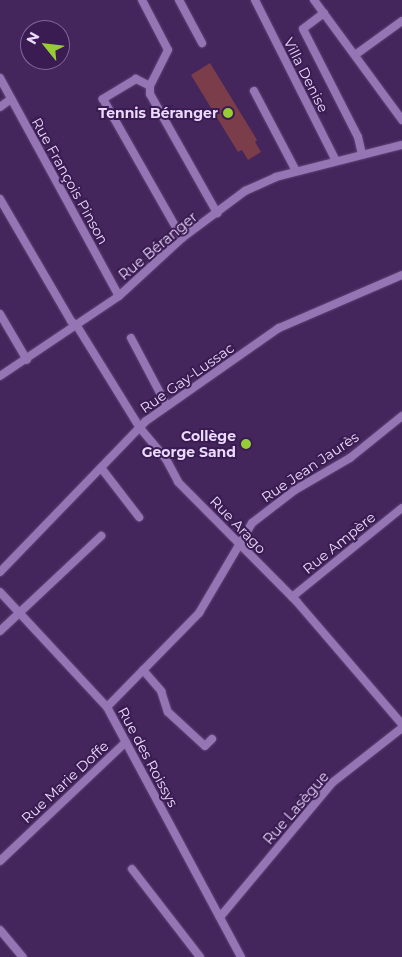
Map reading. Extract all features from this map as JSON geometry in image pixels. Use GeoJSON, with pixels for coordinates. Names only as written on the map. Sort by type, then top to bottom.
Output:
{"type":"FeatureCollection","features":[{"type":"Feature","properties":{"kind":"street"},"geometry":{"type":"LineString","coordinates":[[142,0],[168,50],[150,86],[150,94],[217,213]]}},
{"type":"Feature","properties":{"kind":"street"},"geometry":{"type":"LineString","coordinates":[[179,0],[202,43]]}},
{"type":"Feature","properties":{"kind":"street","name":"Villa Denise"},"geometry":{"type":"LineString","coordinates":[[255,0],[336,161]]}},
{"type":"Feature","properties":{"kind":"street"},"geometry":{"type":"LineString","coordinates":[[314,0],[402,120]]}},
{"type":"Feature","properties":{"kind":"street"},"geometry":{"type":"LineString","coordinates":[[324,13],[303,29],[358,137],[362,155]]}},
{"type":"Feature","properties":{"kind":"street"},"geometry":{"type":"LineString","coordinates":[[355,56],[402,21]]}},
{"type":"Feature","properties":{"kind":"street","name":"Rue François Pinson"},"geometry":{"type":"LineString","coordinates":[[0,78],[119,296]]}},
{"type":"Feature","properties":{"kind":"street"},"geometry":{"type":"LineString","coordinates":[[150,86],[136,79],[103,99],[182,238]]}},
{"type":"Feature","properties":{"kind":"street"},"geometry":{"type":"LineString","coordinates":[[254,91],[296,172]]}},
{"type":"Feature","properties":{"kind":"street"},"geometry":{"type":"LineString","coordinates":[[0,107],[11,99]]}},
{"type":"Feature","properties":{"kind":"street","name":"Rue Béranger"},"geometry":{"type":"LineString","coordinates":[[0,376],[27,360],[119,296],[182,238],[244,191],[296,172],[402,145]]}},
{"type":"Feature","properties":{"kind":"street","name":"Rue Arago"},"geometry":{"type":"LineString","coordinates":[[0,199],[71,322],[77,326],[140,428],[166,459],[178,482],[292,597],[402,726]]}},
{"type":"Feature","properties":{"kind":"street","name":"Rue Gay-Lussac"},"geometry":{"type":"LineString","coordinates":[[0,572],[140,428],[168,406],[279,328],[402,276]]}},
{"type":"Feature","properties":{"kind":"street"},"geometry":{"type":"LineString","coordinates":[[0,314],[27,360]]}},
{"type":"Feature","properties":{"kind":"street"},"geometry":{"type":"LineString","coordinates":[[131,338],[168,406]]}},
{"type":"Feature","properties":{"kind":"street","name":"Rue Jean Jaurès"},"geometry":{"type":"LineString","coordinates":[[107,707],[199,613],[254,521],[295,490],[350,458],[402,416]]}},
{"type":"Feature","properties":{"kind":"street"},"geometry":{"type":"LineString","coordinates":[[102,469],[139,517]]}},
{"type":"Feature","properties":{"kind":"street","name":"Rue Ampère"},"geometry":{"type":"LineString","coordinates":[[292,597],[402,508]]}},
{"type":"Feature","properties":{"kind":"street"},"geometry":{"type":"LineString","coordinates":[[0,631],[101,536]]}},
{"type":"Feature","properties":{"kind":"street","name":"Rue des Roissys"},"geometry":{"type":"LineString","coordinates":[[0,592],[107,707],[241,957]]}},
{"type":"Feature","properties":{"kind":"street"},"geometry":{"type":"LineString","coordinates":[[143,670],[161,691],[168,712],[205,746],[212,739]]}},
{"type":"Feature","properties":{"kind":"street","name":"Rue Lasègue"},"geometry":{"type":"LineString","coordinates":[[220,918],[332,783],[402,726]]}},
{"type":"Feature","properties":{"kind":"street","name":"Rue Marie Doffe"},"geometry":{"type":"LineString","coordinates":[[0,861],[126,742]]}},
{"type":"Feature","properties":{"kind":"street"},"geometry":{"type":"LineString","coordinates":[[132,870],[200,957]]}},
{"type":"Feature","properties":{"kind":"street"},"geometry":{"type":"LineString","coordinates":[[0,930],[23,957]]}},
{"type":"Feature","properties":{"kind":"shaded area","name":"Tennis Béranger"},"geometry":{"type":"Polygon","coordinates":[[[210,63],[257,140],[255,142],[261,152],[248,160],[242,150],[238,152],[191,75],[210,63]]]}},
{"type":"Feature","properties":{"kind":"place","name":"Tennis Béranger"},"geometry":{"type":"Point","coordinates":[228,113]}},
{"type":"Feature","properties":{"kind":"place","name":"Collège George Sand"},"geometry":{"type":"Point","coordinates":[246,444]}}]}
